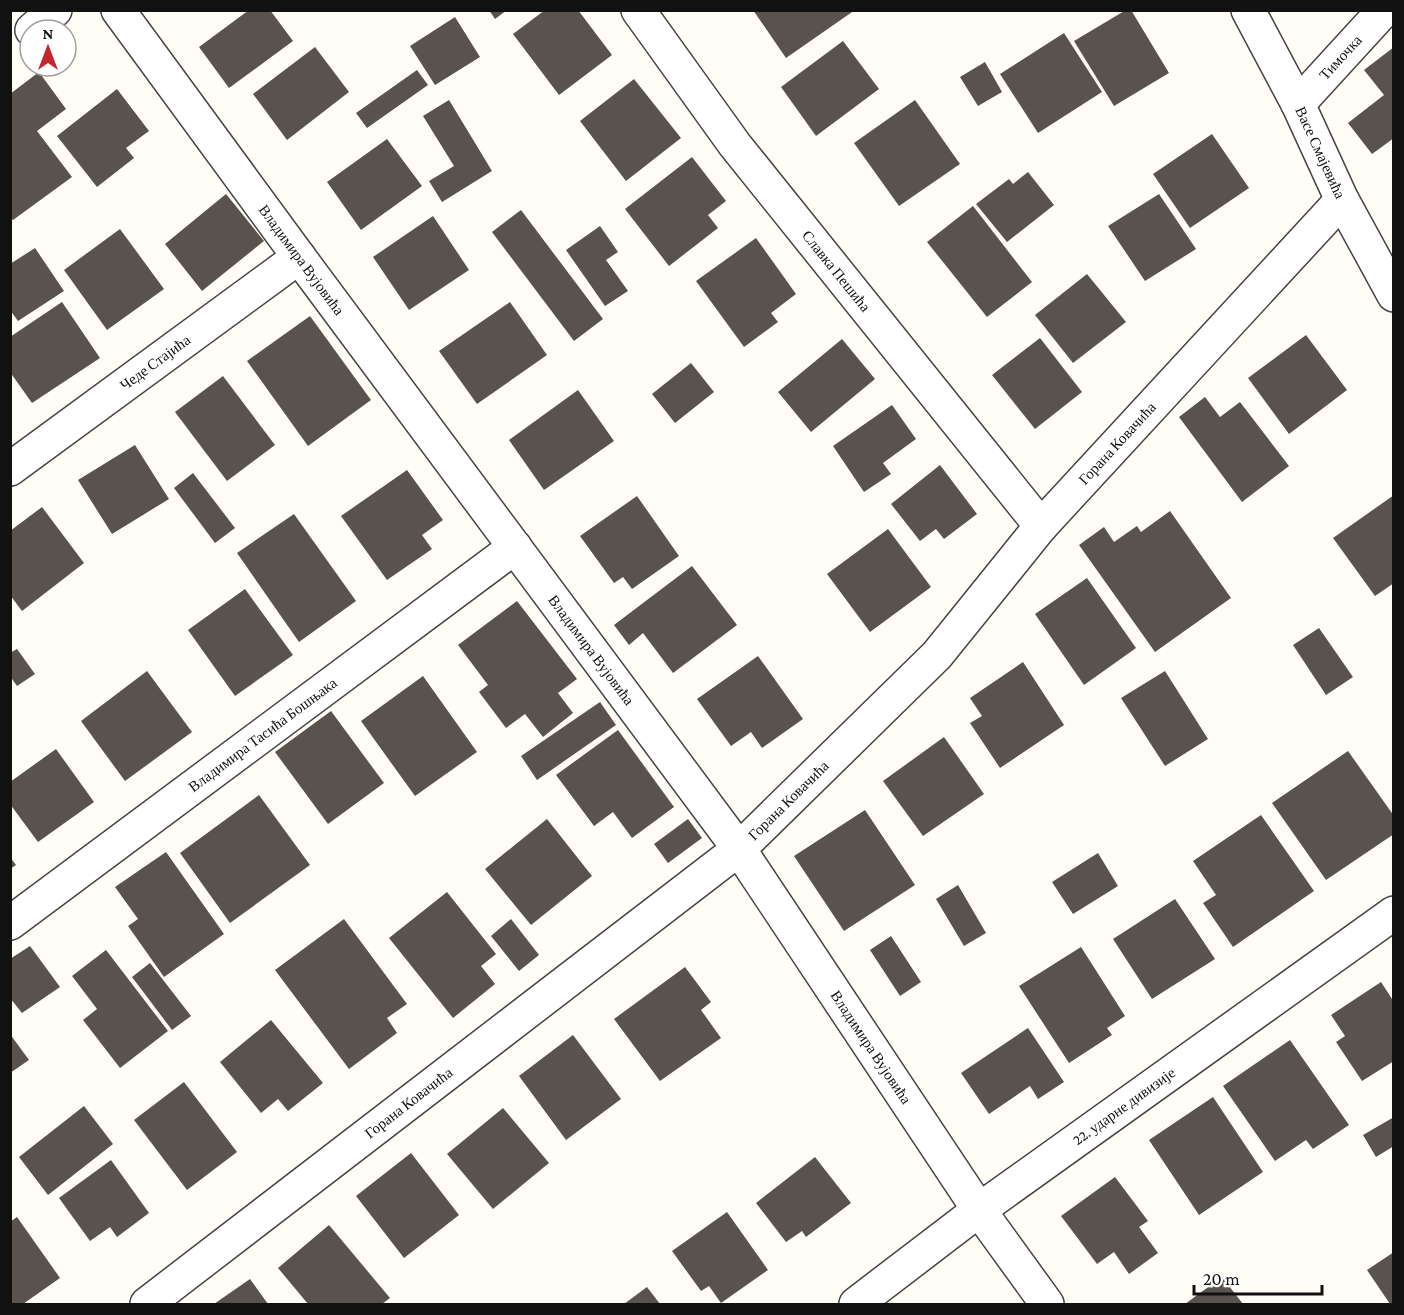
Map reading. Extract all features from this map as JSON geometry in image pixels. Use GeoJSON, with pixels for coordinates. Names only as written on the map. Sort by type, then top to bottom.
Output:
{"type":"FeatureCollection","features":[{"type":"Feature","properties":{"kind":"street","name":"Владимира Вујовића"},"geometry":{"type":"LineString","coordinates":[[118,10],[739,849],[979,1210],[1047,1305]]}},
{"type":"Feature","properties":{"kind":"street","name":"Славка Пешића"},"geometry":{"type":"LineString","coordinates":[[638,10],[735,145],[1041,526]]}},
{"type":"Feature","properties":{"kind":"street","name":"Васе Смајевића"},"geometry":{"type":"LineString","coordinates":[[1248,10],[1298,104],[1342,200],[1394,295]]}},
{"type":"Feature","properties":{"kind":"street","name":"Тимочка"},"geometry":{"type":"LineString","coordinates":[[1298,104],[1384,10]]}},
{"type":"Feature","properties":{"kind":"street","name":"Горана Ковачића"},"geometry":{"type":"LineString","coordinates":[[147,1305],[739,849],[937,654],[1041,526],[1342,200]]}},
{"type":"Feature","properties":{"kind":"street","name":"Чеде Стајића"},"geometry":{"type":"LineString","coordinates":[[10,468],[299,257]]}},
{"type":"Feature","properties":{"kind":"street","name":"Владимира Тасића Бошњака"},"geometry":{"type":"LineString","coordinates":[[10,923],[515,547]]}},
{"type":"Feature","properties":{"kind":"street","name":"22. ударне дивизије"},"geometry":{"type":"LineString","coordinates":[[856,1305],[979,1210],[1394,913]]}},
{"type":"Feature","properties":{"kind":"building"},"geometry":{"type":"Polygon","coordinates":[[[249,10],[270,10],[293,41],[229,88],[199,47],[249,10]]]}},
{"type":"Feature","properties":{"kind":"building"},"geometry":{"type":"Polygon","coordinates":[[[489,10],[507,10],[495,19],[489,10]]]}},
{"type":"Feature","properties":{"kind":"building"},"geometry":{"type":"Polygon","coordinates":[[[545,10],[578,10],[612,55],[559,95],[513,34],[545,10]]]}},
{"type":"Feature","properties":{"kind":"building"},"geometry":{"type":"Polygon","coordinates":[[[753,10],[855,10],[786,58],[753,10]]]}},
{"type":"Feature","properties":{"kind":"building"},"geometry":{"type":"Polygon","coordinates":[[[1126,10],[1131,10],[1169,73],[1114,106],[1074,41],[1126,10]]]}},
{"type":"Feature","properties":{"kind":"building"},"geometry":{"type":"Polygon","coordinates":[[[455,17],[480,57],[435,85],[410,46],[455,17]]]}},
{"type":"Feature","properties":{"kind":"building"},"geometry":{"type":"Polygon","coordinates":[[[1064,33],[1102,92],[1038,133],[1000,74],[1064,33]]]}},
{"type":"Feature","properties":{"kind":"building"},"geometry":{"type":"Polygon","coordinates":[[[843,41],[879,89],[816,136],[781,87],[843,41]]]}},
{"type":"Feature","properties":{"kind":"building"},"geometry":{"type":"Polygon","coordinates":[[[315,47],[349,92],[287,140],[253,94],[315,47]]]}},
{"type":"Feature","properties":{"kind":"building"},"geometry":{"type":"Polygon","coordinates":[[[1394,47],[1394,138],[1372,154],[1348,123],[1384,95],[1364,70],[1394,47]]]}},
{"type":"Feature","properties":{"kind":"building"},"geometry":{"type":"Polygon","coordinates":[[[985,62],[1002,92],[978,106],[960,77],[985,62]]]}},
{"type":"Feature","properties":{"kind":"building"},"geometry":{"type":"Polygon","coordinates":[[[417,70],[428,85],[367,128],[356,113],[417,70]]]}},
{"type":"Feature","properties":{"kind":"building"},"geometry":{"type":"Polygon","coordinates":[[[31,78],[43,78],[66,109],[37,131],[72,177],[13,220],[10,217],[10,94],[31,78]]]}},
{"type":"Feature","properties":{"kind":"building"},"geometry":{"type":"Polygon","coordinates":[[[634,79],[681,138],[626,181],[580,121],[634,79]]]}},
{"type":"Feature","properties":{"kind":"building"},"geometry":{"type":"Polygon","coordinates":[[[117,89],[149,131],[126,148],[134,158],[97,187],[57,136],[117,89]]]}},
{"type":"Feature","properties":{"kind":"building"},"geometry":{"type":"Polygon","coordinates":[[[449,100],[492,171],[442,202],[429,181],[454,166],[423,116],[449,100]]]}},
{"type":"Feature","properties":{"kind":"building"},"geometry":{"type":"Polygon","coordinates":[[[915,100],[960,164],[899,206],[854,143],[915,100]]]}},
{"type":"Feature","properties":{"kind":"building"},"geometry":{"type":"Polygon","coordinates":[[[1212,134],[1249,188],[1190,228],[1153,174],[1212,134]]]}},
{"type":"Feature","properties":{"kind":"building"},"geometry":{"type":"Polygon","coordinates":[[[387,139],[422,186],[361,230],[327,182],[387,139]]]}},
{"type":"Feature","properties":{"kind":"building"},"geometry":{"type":"Polygon","coordinates":[[[692,157],[726,201],[708,215],[718,228],[669,266],[625,209],[692,157]]]}},
{"type":"Feature","properties":{"kind":"building"},"geometry":{"type":"Polygon","coordinates":[[[1028,172],[1054,205],[1007,242],[976,204],[1009,179],[1013,184],[1028,172]]]}},
{"type":"Feature","properties":{"kind":"building"},"geometry":{"type":"Polygon","coordinates":[[[226,194],[264,241],[202,291],[165,244],[226,194]]]}},
{"type":"Feature","properties":{"kind":"building"},"geometry":{"type":"Polygon","coordinates":[[[1159,194],[1196,249],[1145,281],[1108,226],[1159,194]]]}},
{"type":"Feature","properties":{"kind":"building"},"geometry":{"type":"Polygon","coordinates":[[[973,206],[1032,282],[987,317],[927,242],[973,206]]]}},
{"type":"Feature","properties":{"kind":"building"},"geometry":{"type":"Polygon","coordinates":[[[521,210],[603,319],[574,341],[492,232],[521,210]]]}},
{"type":"Feature","properties":{"kind":"building"},"geometry":{"type":"Polygon","coordinates":[[[433,216],[469,270],[409,310],[373,257],[433,216]]]}},
{"type":"Feature","properties":{"kind":"building"},"geometry":{"type":"Polygon","coordinates":[[[600,226],[618,252],[606,260],[628,291],[605,306],[566,250],[600,226]]]}},
{"type":"Feature","properties":{"kind":"building"},"geometry":{"type":"Polygon","coordinates":[[[120,229],[164,289],[107,330],[64,270],[120,229]]]}},
{"type":"Feature","properties":{"kind":"building"},"geometry":{"type":"Polygon","coordinates":[[[756,238],[796,294],[771,313],[778,322],[744,347],[696,281],[756,238]]]}},
{"type":"Feature","properties":{"kind":"building"},"geometry":{"type":"Polygon","coordinates":[[[35,248],[64,291],[18,321],[10,310],[10,264],[35,248]]]}},
{"type":"Feature","properties":{"kind":"building"},"geometry":{"type":"Polygon","coordinates":[[[1087,274],[1126,322],[1073,363],[1035,315],[1087,274]]]}},
{"type":"Feature","properties":{"kind":"building"},"geometry":{"type":"Polygon","coordinates":[[[62,302],[100,358],[32,403],[10,372],[10,337],[62,302]]]}},
{"type":"Feature","properties":{"kind":"building"},"geometry":{"type":"Polygon","coordinates":[[[510,302],[547,355],[477,404],[439,351],[510,302]]]}},
{"type":"Feature","properties":{"kind":"building"},"geometry":{"type":"Polygon","coordinates":[[[310,316],[371,400],[308,446],[247,361],[310,316]]]}},
{"type":"Feature","properties":{"kind":"building"},"geometry":{"type":"Polygon","coordinates":[[[1306,335],[1347,390],[1289,434],[1248,378],[1306,335]]]}},
{"type":"Feature","properties":{"kind":"building"},"geometry":{"type":"Polygon","coordinates":[[[1040,338],[1082,392],[1035,429],[992,375],[1040,338]]]}},
{"type":"Feature","properties":{"kind":"building"},"geometry":{"type":"Polygon","coordinates":[[[842,339],[875,379],[811,432],[778,392],[842,339]]]}},
{"type":"Feature","properties":{"kind":"building"},"geometry":{"type":"Polygon","coordinates":[[[691,363],[714,392],[675,423],[652,394],[691,363]]]}},
{"type":"Feature","properties":{"kind":"building"},"geometry":{"type":"Polygon","coordinates":[[[223,376],[275,445],[227,481],[175,412],[223,376]]]}},
{"type":"Feature","properties":{"kind":"building"},"geometry":{"type":"Polygon","coordinates":[[[578,390],[614,441],[544,490],[509,440],[578,390]]]}},
{"type":"Feature","properties":{"kind":"building"},"geometry":{"type":"Polygon","coordinates":[[[1205,397],[1220,417],[1240,402],[1289,466],[1242,502],[1179,417],[1205,397]]]}},
{"type":"Feature","properties":{"kind":"building"},"geometry":{"type":"Polygon","coordinates":[[[892,405],[916,439],[883,463],[891,474],[864,492],[833,446],[892,405]]]}},
{"type":"Feature","properties":{"kind":"building"},"geometry":{"type":"Polygon","coordinates":[[[135,445],[169,499],[112,534],[78,480],[135,445]]]}},
{"type":"Feature","properties":{"kind":"building"},"geometry":{"type":"Polygon","coordinates":[[[940,465],[977,514],[944,539],[936,529],[920,541],[891,504],[940,465]]]}},
{"type":"Feature","properties":{"kind":"building"},"geometry":{"type":"Polygon","coordinates":[[[407,470],[443,520],[422,535],[432,549],[387,580],[341,516],[407,470]]]}},
{"type":"Feature","properties":{"kind":"building"},"geometry":{"type":"Polygon","coordinates":[[[193,473],[235,528],[215,543],[174,488],[193,473]]]}},
{"type":"Feature","properties":{"kind":"building"},"geometry":{"type":"Polygon","coordinates":[[[1394,495],[1394,583],[1375,596],[1333,538],[1394,495]]]}},
{"type":"Feature","properties":{"kind":"building"},"geometry":{"type":"Polygon","coordinates":[[[637,496],[679,556],[632,589],[623,577],[614,583],[580,536],[637,496]]]}},
{"type":"Feature","properties":{"kind":"building"},"geometry":{"type":"Polygon","coordinates":[[[42,507],[84,563],[22,611],[10,595],[10,531],[42,507]]]}},
{"type":"Feature","properties":{"kind":"building"},"geometry":{"type":"Polygon","coordinates":[[[1170,511],[1231,598],[1155,652],[1079,545],[1104,527],[1114,542],[1137,526],[1141,532],[1170,511]]]}},
{"type":"Feature","properties":{"kind":"building"},"geometry":{"type":"Polygon","coordinates":[[[294,514],[356,601],[299,642],[237,553],[294,514]]]}},
{"type":"Feature","properties":{"kind":"building"},"geometry":{"type":"Polygon","coordinates":[[[888,529],[931,587],[870,632],[827,574],[888,529]]]}},
{"type":"Feature","properties":{"kind":"building"},"geometry":{"type":"Polygon","coordinates":[[[692,566],[737,625],[673,673],[643,633],[629,645],[614,625],[692,566]]]}},
{"type":"Feature","properties":{"kind":"building"},"geometry":{"type":"Polygon","coordinates":[[[1087,578],[1136,648],[1084,685],[1035,614],[1087,578]]]}},
{"type":"Feature","properties":{"kind":"building"},"geometry":{"type":"Polygon","coordinates":[[[245,589],[293,655],[235,696],[188,630],[245,589]]]}},
{"type":"Feature","properties":{"kind":"building"},"geometry":{"type":"Polygon","coordinates":[[[517,601],[577,679],[558,693],[573,713],[543,737],[525,714],[506,728],[479,692],[488,685],[458,645],[517,601]]]}},
{"type":"Feature","properties":{"kind":"building"},"geometry":{"type":"Polygon","coordinates":[[[1319,628],[1353,677],[1326,695],[1293,645],[1319,628]]]}},
{"type":"Feature","properties":{"kind":"building"},"geometry":{"type":"Polygon","coordinates":[[[17,649],[35,674],[17,686],[10,676],[10,653],[17,649]]]}},
{"type":"Feature","properties":{"kind":"building"},"geometry":{"type":"Polygon","coordinates":[[[758,656],[803,719],[762,748],[751,732],[731,746],[697,699],[758,656]]]}},
{"type":"Feature","properties":{"kind":"building"},"geometry":{"type":"Polygon","coordinates":[[[1023,662],[1064,725],[1000,768],[970,723],[982,716],[970,698],[1023,662]]]}},
{"type":"Feature","properties":{"kind":"building"},"geometry":{"type":"Polygon","coordinates":[[[147,671],[192,732],[125,781],[81,721],[147,671]]]}},
{"type":"Feature","properties":{"kind":"building"},"geometry":{"type":"Polygon","coordinates":[[[1165,671],[1208,739],[1165,766],[1121,698],[1165,671]]]}},
{"type":"Feature","properties":{"kind":"building"},"geometry":{"type":"Polygon","coordinates":[[[423,676],[477,752],[415,796],[361,721],[423,676]]]}},
{"type":"Feature","properties":{"kind":"building"},"geometry":{"type":"Polygon","coordinates":[[[600,702],[616,725],[537,780],[521,756],[600,702]]]}},
{"type":"Feature","properties":{"kind":"building"},"geometry":{"type":"Polygon","coordinates":[[[331,711],[384,783],[328,824],[275,752],[331,711]]]}},
{"type":"Feature","properties":{"kind":"building"},"geometry":{"type":"Polygon","coordinates":[[[618,730],[674,807],[632,838],[613,812],[594,826],[556,775],[618,730]]]}},
{"type":"Feature","properties":{"kind":"building"},"geometry":{"type":"Polygon","coordinates":[[[944,737],[984,794],[923,836],[883,781],[944,737]]]}},
{"type":"Feature","properties":{"kind":"building"},"geometry":{"type":"Polygon","coordinates":[[[56,749],[94,802],[38,842],[10,804],[10,782],[56,749]]]}},
{"type":"Feature","properties":{"kind":"building"},"geometry":{"type":"Polygon","coordinates":[[[1348,751],[1394,816],[1394,834],[1326,880],[1272,803],[1348,751]]]}},
{"type":"Feature","properties":{"kind":"building"},"geometry":{"type":"Polygon","coordinates":[[[259,795],[310,865],[230,923],[180,853],[259,795]]]}},
{"type":"Feature","properties":{"kind":"building"},"geometry":{"type":"Polygon","coordinates":[[[865,810],[915,885],[844,931],[794,856],[865,810]]]}},
{"type":"Feature","properties":{"kind":"building"},"geometry":{"type":"Polygon","coordinates":[[[1261,815],[1314,891],[1233,947],[1203,903],[1216,895],[1193,861],[1261,815]]]}},
{"type":"Feature","properties":{"kind":"building"},"geometry":{"type":"Polygon","coordinates":[[[547,819],[592,876],[531,925],[485,869],[547,819]]]}},
{"type":"Feature","properties":{"kind":"building"},"geometry":{"type":"Polygon","coordinates":[[[688,819],[702,838],[668,863],[654,844],[688,819]]]}},
{"type":"Feature","properties":{"kind":"building"},"geometry":{"type":"Polygon","coordinates":[[[166,852],[224,934],[164,977],[128,926],[138,919],[115,887],[166,852]]]}},
{"type":"Feature","properties":{"kind":"building"},"geometry":{"type":"Polygon","coordinates":[[[1098,853],[1118,886],[1073,914],[1052,882],[1098,853]]]}},
{"type":"Feature","properties":{"kind":"building"},"geometry":{"type":"Polygon","coordinates":[[[10,857],[16,865],[10,869],[10,857]]]}},
{"type":"Feature","properties":{"kind":"building"},"geometry":{"type":"Polygon","coordinates":[[[958,885],[986,933],[964,946],[936,899],[958,885]]]}},
{"type":"Feature","properties":{"kind":"building"},"geometry":{"type":"Polygon","coordinates":[[[447,892],[496,954],[481,966],[495,984],[453,1018],[389,938],[447,892]]]}},
{"type":"Feature","properties":{"kind":"building"},"geometry":{"type":"Polygon","coordinates":[[[1175,899],[1215,959],[1152,999],[1113,939],[1175,899]]]}},
{"type":"Feature","properties":{"kind":"building"},"geometry":{"type":"Polygon","coordinates":[[[344,919],[407,1004],[387,1018],[397,1033],[349,1069],[275,970],[344,919]]]}},
{"type":"Feature","properties":{"kind":"building"},"geometry":{"type":"Polygon","coordinates":[[[511,919],[539,955],[519,971],[491,936],[511,919]]]}},
{"type":"Feature","properties":{"kind":"building"},"geometry":{"type":"Polygon","coordinates":[[[891,936],[921,982],[900,996],[870,950],[891,936]]]}},
{"type":"Feature","properties":{"kind":"building"},"geometry":{"type":"Polygon","coordinates":[[[30,946],[60,987],[22,1013],[10,998],[10,959],[30,946]]]}},
{"type":"Feature","properties":{"kind":"building"},"geometry":{"type":"Polygon","coordinates":[[[1081,947],[1125,1016],[1107,1028],[1112,1035],[1069,1063],[1019,986],[1081,947]]]}},
{"type":"Feature","properties":{"kind":"building"},"geometry":{"type":"Polygon","coordinates":[[[106,950],[168,1031],[120,1068],[83,1020],[97,1009],[72,976],[106,950]]]}},
{"type":"Feature","properties":{"kind":"building"},"geometry":{"type":"Polygon","coordinates":[[[150,963],[191,1016],[172,1030],[132,977],[150,963]]]}},
{"type":"Feature","properties":{"kind":"building"},"geometry":{"type":"Polygon","coordinates":[[[685,967],[711,1002],[701,1010],[721,1038],[660,1081],[614,1019],[685,967]]]}},
{"type":"Feature","properties":{"kind":"building"},"geometry":{"type":"Polygon","coordinates":[[[1381,982],[1394,1002],[1394,1061],[1362,1081],[1336,1042],[1345,1036],[1331,1015],[1381,982]]]}},
{"type":"Feature","properties":{"kind":"building"},"geometry":{"type":"Polygon","coordinates":[[[271,1020],[323,1083],[288,1111],[278,1099],[261,1113],[220,1062],[271,1020]]]}},
{"type":"Feature","properties":{"kind":"building"},"geometry":{"type":"Polygon","coordinates":[[[1028,1028],[1064,1082],[1038,1099],[1030,1086],[989,1114],[961,1073],[1028,1028]]]}},
{"type":"Feature","properties":{"kind":"building"},"geometry":{"type":"Polygon","coordinates":[[[10,1034],[29,1060],[10,1073],[10,1034]]]}},
{"type":"Feature","properties":{"kind":"building"},"geometry":{"type":"Polygon","coordinates":[[[573,1035],[621,1099],[566,1140],[519,1076],[573,1035]]]}},
{"type":"Feature","properties":{"kind":"building"},"geometry":{"type":"Polygon","coordinates":[[[1290,1040],[1349,1125],[1313,1149],[1306,1140],[1275,1161],[1223,1086],[1290,1040]]]}},
{"type":"Feature","properties":{"kind":"building"},"geometry":{"type":"Polygon","coordinates":[[[184,1082],[237,1152],[187,1190],[134,1120],[184,1082]]]}},
{"type":"Feature","properties":{"kind":"building"},"geometry":{"type":"Polygon","coordinates":[[[1213,1097],[1263,1172],[1199,1215],[1149,1140],[1213,1097]]]}},
{"type":"Feature","properties":{"kind":"building"},"geometry":{"type":"Polygon","coordinates":[[[84,1106],[113,1144],[48,1195],[19,1157],[84,1106]]]}},
{"type":"Feature","properties":{"kind":"building"},"geometry":{"type":"Polygon","coordinates":[[[503,1108],[549,1163],[493,1209],[447,1154],[503,1108]]]}},
{"type":"Feature","properties":{"kind":"building"},"geometry":{"type":"Polygon","coordinates":[[[1394,1117],[1394,1146],[1376,1157],[1363,1135],[1394,1117]]]}},
{"type":"Feature","properties":{"kind":"building"},"geometry":{"type":"Polygon","coordinates":[[[411,1153],[459,1215],[404,1258],[356,1196],[411,1153]]]}},
{"type":"Feature","properties":{"kind":"building"},"geometry":{"type":"Polygon","coordinates":[[[815,1157],[851,1203],[806,1237],[802,1231],[786,1242],[756,1203],[815,1157]]]}},
{"type":"Feature","properties":{"kind":"building"},"geometry":{"type":"Polygon","coordinates":[[[111,1160],[149,1213],[117,1237],[110,1227],[90,1241],[59,1198],[111,1160]]]}},
{"type":"Feature","properties":{"kind":"building"},"geometry":{"type":"Polygon","coordinates":[[[1115,1177],[1148,1221],[1139,1227],[1158,1253],[1129,1274],[1114,1252],[1097,1264],[1061,1216],[1115,1177]]]}},
{"type":"Feature","properties":{"kind":"building"},"geometry":{"type":"Polygon","coordinates":[[[727,1212],[768,1270],[721,1303],[709,1286],[701,1291],[672,1251],[727,1212]]]}},
{"type":"Feature","properties":{"kind":"building"},"geometry":{"type":"Polygon","coordinates":[[[17,1217],[60,1278],[23,1304],[10,1304],[10,1222],[17,1217]]]}},
{"type":"Feature","properties":{"kind":"building"},"geometry":{"type":"Polygon","coordinates":[[[329,1225],[390,1298],[382,1304],[308,1304],[278,1268],[329,1225]]]}},
{"type":"Feature","properties":{"kind":"building"},"geometry":{"type":"Polygon","coordinates":[[[1394,1252],[1394,1304],[1390,1304],[1367,1270],[1394,1252]]]}},
{"type":"Feature","properties":{"kind":"building"},"geometry":{"type":"Polygon","coordinates":[[[1222,1277],[1243,1304],[1185,1304],[1222,1277]]]}},
{"type":"Feature","properties":{"kind":"building"},"geometry":{"type":"Polygon","coordinates":[[[250,1279],[268,1304],[214,1304],[250,1279]]]}},
{"type":"Feature","properties":{"kind":"building"},"geometry":{"type":"Polygon","coordinates":[[[647,1287],[660,1304],[624,1304],[647,1287]]]}}]}
